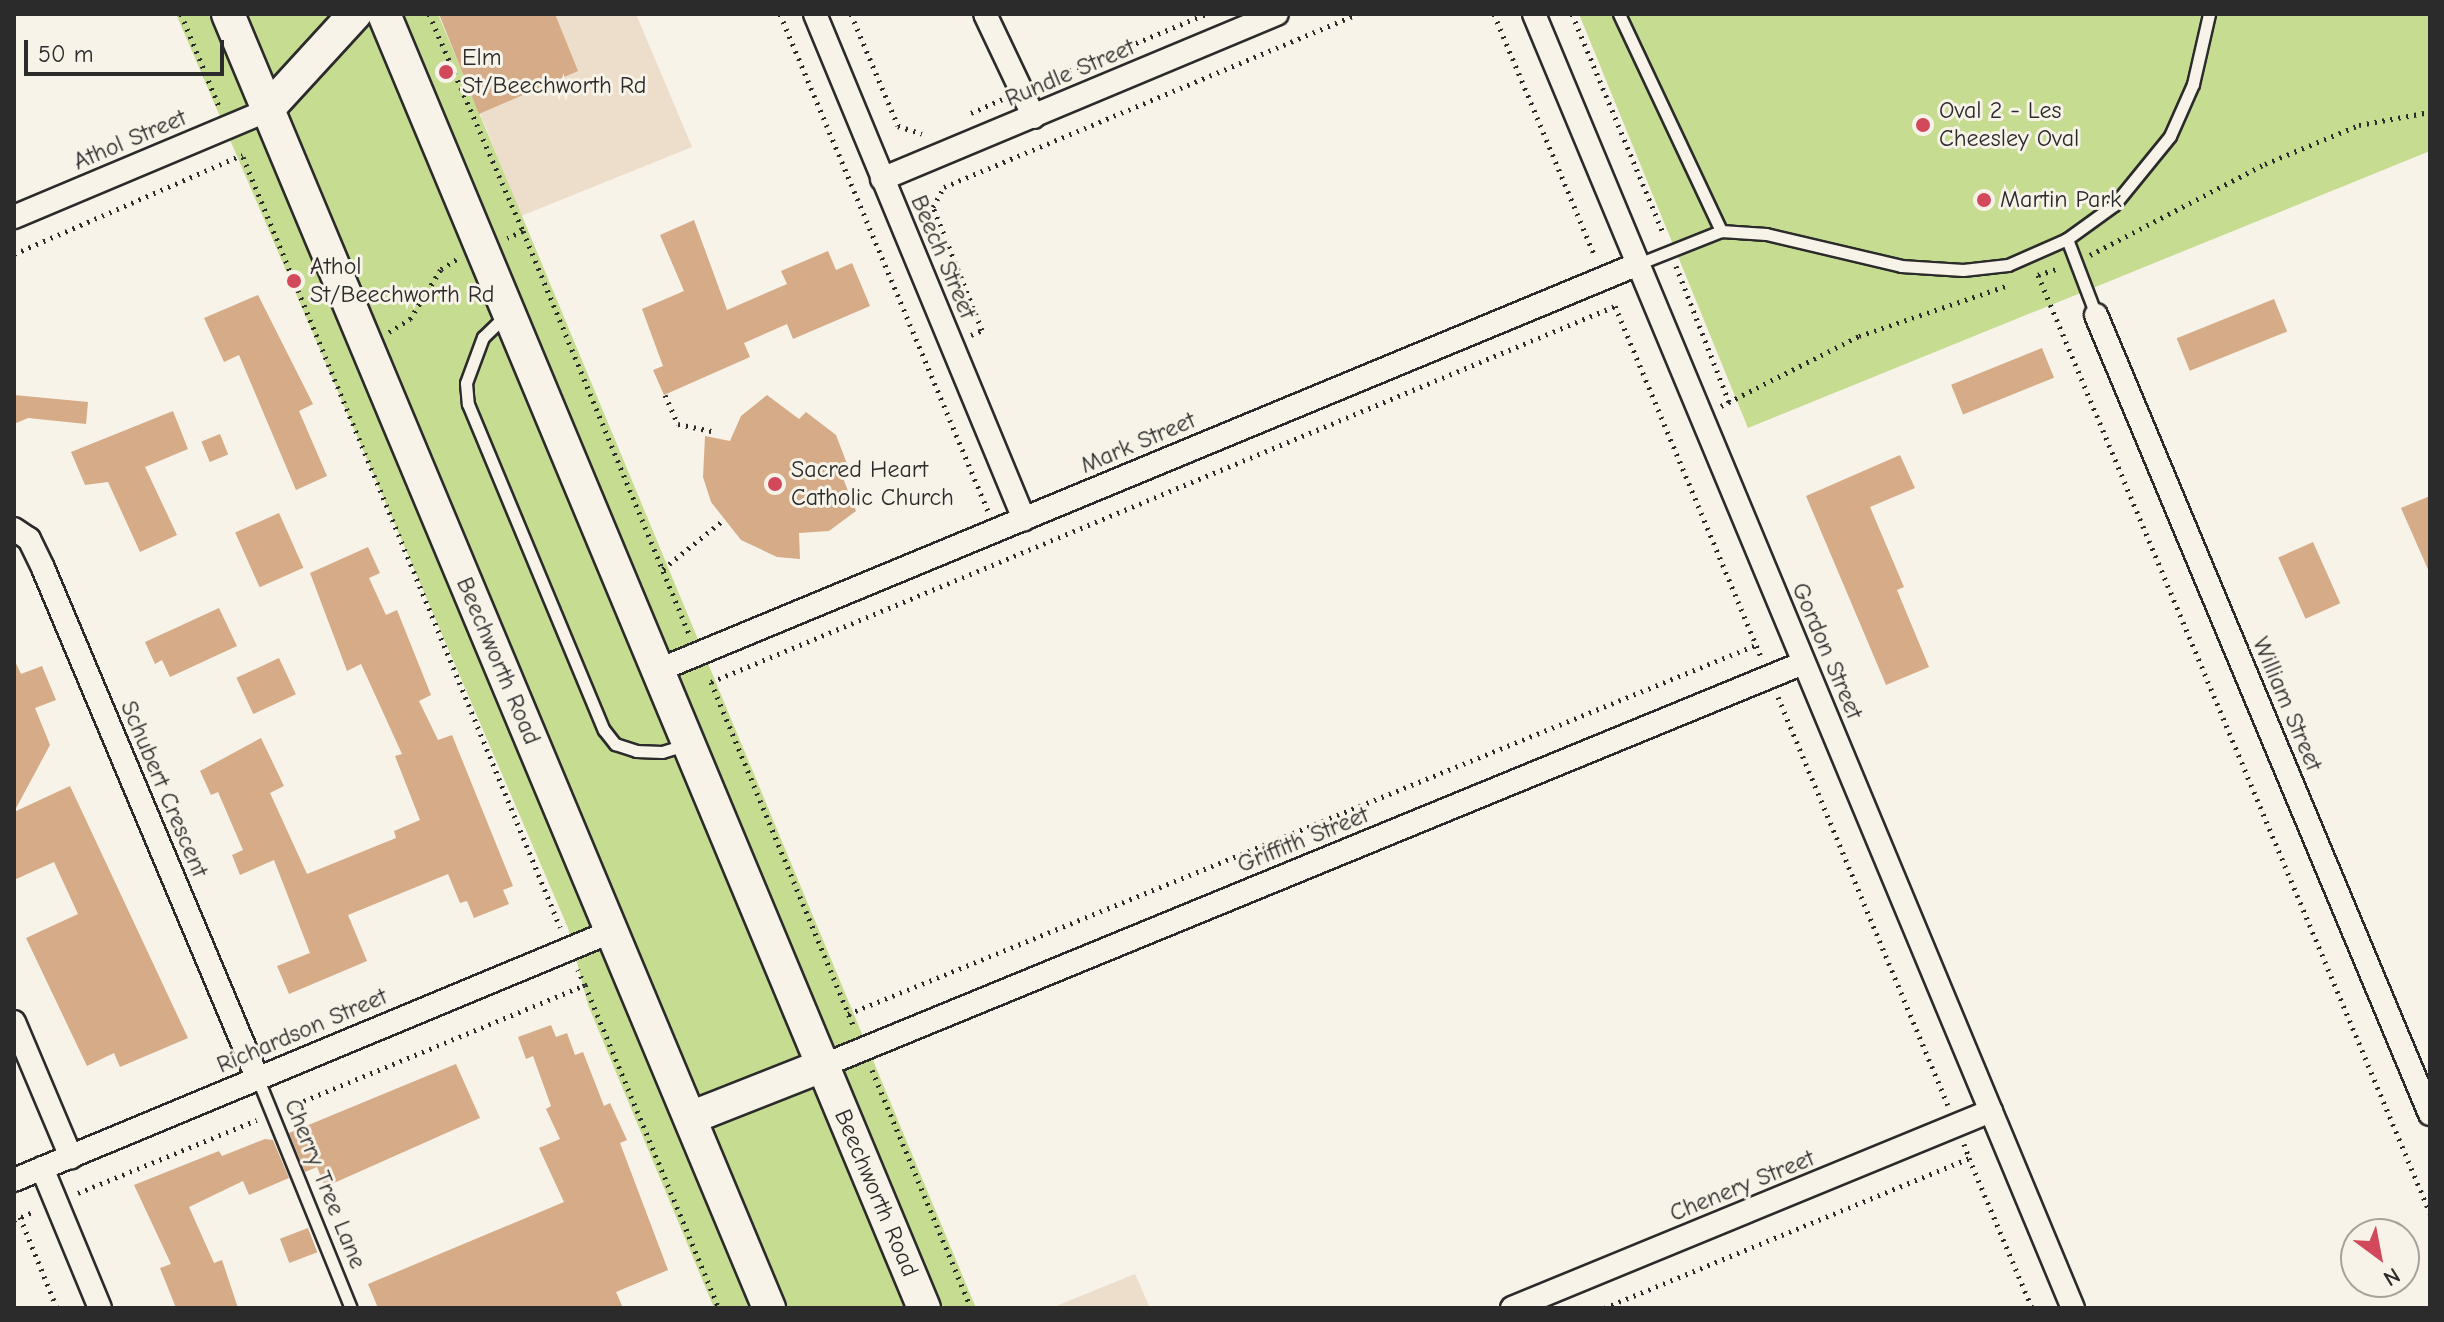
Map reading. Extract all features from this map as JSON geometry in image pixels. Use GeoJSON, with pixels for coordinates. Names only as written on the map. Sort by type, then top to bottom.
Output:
{"type":"FeatureCollection","features":[{"type":"Feature","properties":{"kind":"main road","name":"Beechworth Road"},"geometry":{"type":"LineString","coordinates":[[228,14],[769,1308]]}},
{"type":"Feature","properties":{"kind":"main road"},"geometry":{"type":"LineString","coordinates":[[266,111],[355,14]]}},
{"type":"Feature","properties":{"kind":"main road","name":"Beechworth Road"},"geometry":{"type":"LineString","coordinates":[[384,14],[924,1308]]}},
{"type":"Feature","properties":{"kind":"main road"},"geometry":{"type":"LineString","coordinates":[[690,1118],[822,1066]]}},
{"type":"Feature","properties":{"kind":"street","name":"Beech Street"},"geometry":{"type":"LineString","coordinates":[[815,14],[1024,519]]}},
{"type":"Feature","properties":{"kind":"street"},"geometry":{"type":"LineString","coordinates":[[985,14],[1034,117]]}},
{"type":"Feature","properties":{"kind":"street","name":"Rundle Street"},"geometry":{"type":"LineString","coordinates":[[882,179],[1277,14]]}},
{"type":"Feature","properties":{"kind":"street","name":"Gordon Street"},"geometry":{"type":"LineString","coordinates":[[1534,14],[2073,1308]]}},
{"type":"Feature","properties":{"kind":"street","name":"Athol Street"},"geometry":{"type":"LineString","coordinates":[[14,217],[266,111]]}},
{"type":"Feature","properties":{"kind":"street","name":"Mark Street"},"geometry":{"type":"LineString","coordinates":[[659,670],[1638,264]]}},
{"type":"Feature","properties":{"kind":"street","name":"William Street"},"geometry":{"type":"LineString","coordinates":[[2096,315],[2430,1114]]}},
{"type":"Feature","properties":{"kind":"street","name":"Schubert Crescent"},"geometry":{"type":"LineString","coordinates":[[14,529],[29,539],[43,568],[257,1077]]}},
{"type":"Feature","properties":{"kind":"street","name":"Griffith Street"},"geometry":{"type":"LineString","coordinates":[[822,1066],[1803,663]]}},
{"type":"Feature","properties":{"kind":"street","name":"Richardson Street"},"geometry":{"type":"LineString","coordinates":[[14,1180],[610,932]]}},
{"type":"Feature","properties":{"kind":"street"},"geometry":{"type":"LineString","coordinates":[[14,1022],[71,1157]]}},
{"type":"Feature","properties":{"kind":"street","name":"Chenery Street"},"geometry":{"type":"LineString","coordinates":[[1512,1308],[1991,1111]]}},
{"type":"Feature","properties":{"kind":"street"},"geometry":{"type":"LineString","coordinates":[[42,1168],[100,1308]]}},
{"type":"Feature","properties":{"kind":"lane"},"geometry":{"type":"LineString","coordinates":[[1619,14],[1721,231]]}},
{"type":"Feature","properties":{"kind":"lane"},"geometry":{"type":"LineString","coordinates":[[1638,264],[1721,231],[1766,234],[1901,266],[1963,270],[2008,265],[2067,239],[2114,205],[2170,136],[2193,84],[2209,14]]}},
{"type":"Feature","properties":{"kind":"lane"},"geometry":{"type":"LineString","coordinates":[[2067,239],[2096,315]]}},
{"type":"Feature","properties":{"kind":"lane"},"geometry":{"type":"LineString","coordinates":[[507,313],[483,337],[466,383],[468,404],[604,730],[615,744],[636,751],[662,752],[687,744]]}},
{"type":"Feature","properties":{"kind":"lane","name":"Cherry Tree Lane"},"geometry":{"type":"LineString","coordinates":[[257,1077],[351,1308]]}},
{"type":"Feature","properties":{"kind":"path"},"geometry":{"type":"LineString","coordinates":[[780,14],[997,531]]}},
{"type":"Feature","properties":{"kind":"path"},"geometry":{"type":"LineString","coordinates":[[851,14],[898,126],[922,134]]}},
{"type":"Feature","properties":{"kind":"path"},"geometry":{"type":"LineString","coordinates":[[950,343],[982,330],[933,207],[944,187],[1357,14]]}},
{"type":"Feature","properties":{"kind":"path"},"geometry":{"type":"LineString","coordinates":[[1494,14],[2032,1308]]}},
{"type":"Feature","properties":{"kind":"path"},"geometry":{"type":"LineString","coordinates":[[1572,14],[1670,249],[1729,402]]}},
{"type":"Feature","properties":{"kind":"path"},"geometry":{"type":"LineString","coordinates":[[243,157],[719,1308]]}},
{"type":"Feature","properties":{"kind":"path"},"geometry":{"type":"LineString","coordinates":[[523,231],[971,1308]]}},
{"type":"Feature","properties":{"kind":"path"},"geometry":{"type":"LineString","coordinates":[[2038,275],[2430,1213]]}},
{"type":"Feature","properties":{"kind":"path"},"geometry":{"type":"LineString","coordinates":[[711,682],[1615,306]]}},
{"type":"Feature","properties":{"kind":"path"},"geometry":{"type":"LineString","coordinates":[[665,395],[678,424],[711,431]]}},
{"type":"Feature","properties":{"kind":"path"},"geometry":{"type":"LineString","coordinates":[[663,569],[722,521]]}},
{"type":"Feature","properties":{"kind":"path"},"geometry":{"type":"LineString","coordinates":[[848,1014],[1756,645]]}},
{"type":"Feature","properties":{"kind":"path"},"geometry":{"type":"LineString","coordinates":[[57,1308],[17,1218],[585,985]]}},
{"type":"Feature","properties":{"kind":"path"},"geometry":{"type":"LineString","coordinates":[[1604,1308],[1969,1158]]}},
{"type":"Feature","properties":{"kind":"shaded area"},"geometry":{"type":"Polygon","coordinates":[[[441,14],[636,14],[692,147],[521,216],[441,14]]]}},
{"type":"Feature","properties":{"kind":"shaded area"},"geometry":{"type":"Polygon","coordinates":[[[1135,1274],[1150,1308],[1051,1308],[1135,1274]]]}},
{"type":"Feature","properties":{"kind":"green space"},"geometry":{"type":"Polygon","coordinates":[[[176,14],[438,14],[976,1308],[714,1308],[588,1005],[568,928],[176,14]]]}},
{"type":"Feature","properties":{"kind":"green space","name":"Martin Park"},"geometry":{"type":"Polygon","coordinates":[[[1579,14],[2430,14],[2430,151],[1748,428],[1579,14]]]}},
{"type":"Feature","properties":{"kind":"building"},"geometry":{"type":"Polygon","coordinates":[[[439,14],[555,14],[578,71],[479,114],[439,14]]]}},
{"type":"Feature","properties":{"kind":"building"},"geometry":{"type":"Polygon","coordinates":[[[694,220],[727,310],[787,284],[781,271],[828,251],[836,270],[852,263],[870,306],[793,339],[787,324],[744,343],[750,357],[664,395],[653,370],[663,366],[642,309],[684,291],[660,235],[694,220]]]}},
{"type":"Feature","properties":{"kind":"building"},"geometry":{"type":"Polygon","coordinates":[[[258,295],[313,404],[299,411],[327,476],[296,490],[239,355],[224,362],[204,318],[258,295]]]}},
{"type":"Feature","properties":{"kind":"building"},"geometry":{"type":"Polygon","coordinates":[[[2274,299],[2287,331],[2190,371],[2177,338],[2274,299]]]}},
{"type":"Feature","properties":{"kind":"building"},"geometry":{"type":"Polygon","coordinates":[[[2042,348],[2054,378],[1963,414],[1951,385],[2042,348]]]}},
{"type":"Feature","properties":{"kind":"building"},"geometry":{"type":"Polygon","coordinates":[[[14,395],[88,402],[86,424],[28,418],[14,424],[14,395]]]}},
{"type":"Feature","properties":{"kind":"building","name":"Sacred Heart Catholic Church"},"geometry":{"type":"Polygon","coordinates":[[[767,395],[799,419],[806,412],[836,435],[849,469],[841,473],[856,511],[829,531],[799,533],[800,559],[777,557],[741,540],[711,502],[703,477],[705,436],[730,441],[741,416],[767,395]]]}},
{"type":"Feature","properties":{"kind":"building"},"geometry":{"type":"Polygon","coordinates":[[[173,411],[188,449],[145,467],[177,535],[140,552],[108,482],[85,485],[71,452],[173,411]]]}},
{"type":"Feature","properties":{"kind":"building"},"geometry":{"type":"Polygon","coordinates":[[[220,434],[228,454],[210,462],[201,441],[220,434]]]}},
{"type":"Feature","properties":{"kind":"building"},"geometry":{"type":"Polygon","coordinates":[[[1900,455],[1915,488],[1870,507],[1904,587],[1897,590],[1929,667],[1886,685],[1806,496],[1900,455]]]}},
{"type":"Feature","properties":{"kind":"building"},"geometry":{"type":"Polygon","coordinates":[[[2430,496],[2430,574],[2401,508],[2430,496]]]}},
{"type":"Feature","properties":{"kind":"building"},"geometry":{"type":"Polygon","coordinates":[[[279,513],[303,568],[260,587],[235,533],[279,513]]]}},
{"type":"Feature","properties":{"kind":"building"},"geometry":{"type":"Polygon","coordinates":[[[2313,542],[2340,603],[2306,619],[2278,557],[2313,542]]]}},
{"type":"Feature","properties":{"kind":"building"},"geometry":{"type":"Polygon","coordinates":[[[368,547],[380,573],[369,578],[386,615],[397,610],[431,695],[419,701],[438,740],[452,735],[513,886],[503,890],[509,904],[474,918],[467,901],[460,903],[448,874],[348,915],[367,961],[289,994],[277,966],[310,953],[274,860],[240,875],[232,855],[243,850],[218,792],[211,795],[200,771],[261,738],[284,786],[270,793],[307,874],[396,838],[394,831],[420,820],[395,756],[402,754],[361,664],[347,671],[310,573],[368,547]]]}},
{"type":"Feature","properties":{"kind":"building"},"geometry":{"type":"Polygon","coordinates":[[[219,608],[237,646],[170,677],[162,660],[155,664],[145,642],[219,608]]]}},
{"type":"Feature","properties":{"kind":"building"},"geometry":{"type":"Polygon","coordinates":[[[279,658],[296,694],[253,714],[236,678],[279,658]]]}},
{"type":"Feature","properties":{"kind":"building"},"geometry":{"type":"Polygon","coordinates":[[[14,659],[21,674],[42,666],[56,700],[35,708],[50,745],[14,812],[14,659]]]}},
{"type":"Feature","properties":{"kind":"building"},"geometry":{"type":"Polygon","coordinates":[[[70,786],[188,1038],[120,1067],[114,1053],[87,1066],[26,938],[78,914],[54,862],[14,880],[14,812],[70,786]]]}},
{"type":"Feature","properties":{"kind":"building"},"geometry":{"type":"Polygon","coordinates":[[[551,1025],[556,1037],[567,1033],[575,1055],[583,1052],[604,1106],[610,1103],[627,1140],[620,1143],[668,1270],[616,1292],[623,1308],[378,1308],[368,1284],[564,1202],[539,1148],[560,1139],[546,1109],[551,1106],[533,1056],[526,1059],[518,1037],[551,1025]]]}},
{"type":"Feature","properties":{"kind":"building"},"geometry":{"type":"Polygon","coordinates":[[[456,1064],[480,1118],[325,1187],[317,1167],[305,1172],[289,1133],[456,1064]]]}},
{"type":"Feature","properties":{"kind":"building"},"geometry":{"type":"Polygon","coordinates":[[[265,1139],[273,1140],[289,1178],[249,1195],[243,1181],[189,1207],[214,1263],[222,1260],[238,1308],[176,1308],[160,1268],[171,1264],[134,1185],[219,1151],[222,1156],[265,1139]]]}},
{"type":"Feature","properties":{"kind":"building"},"geometry":{"type":"Polygon","coordinates":[[[308,1228],[317,1252],[289,1263],[280,1239],[308,1228]]]}},
{"type":"Feature","properties":{"kind":"place","name":"Elm St/Beechworth Rd"},"geometry":{"type":"Point","coordinates":[446,72]}},
{"type":"Feature","properties":{"kind":"place","name":"Oval 2 - Les Cheesley Oval"},"geometry":{"type":"Point","coordinates":[1923,125]}},
{"type":"Feature","properties":{"kind":"place","name":"Martin Park"},"geometry":{"type":"Point","coordinates":[1984,200]}},
{"type":"Feature","properties":{"kind":"place","name":"Athol St/Beechworth Rd"},"geometry":{"type":"Point","coordinates":[294,281]}},
{"type":"Feature","properties":{"kind":"place","name":"Sacred Heart Catholic Church"},"geometry":{"type":"Point","coordinates":[775,484]}}]}
